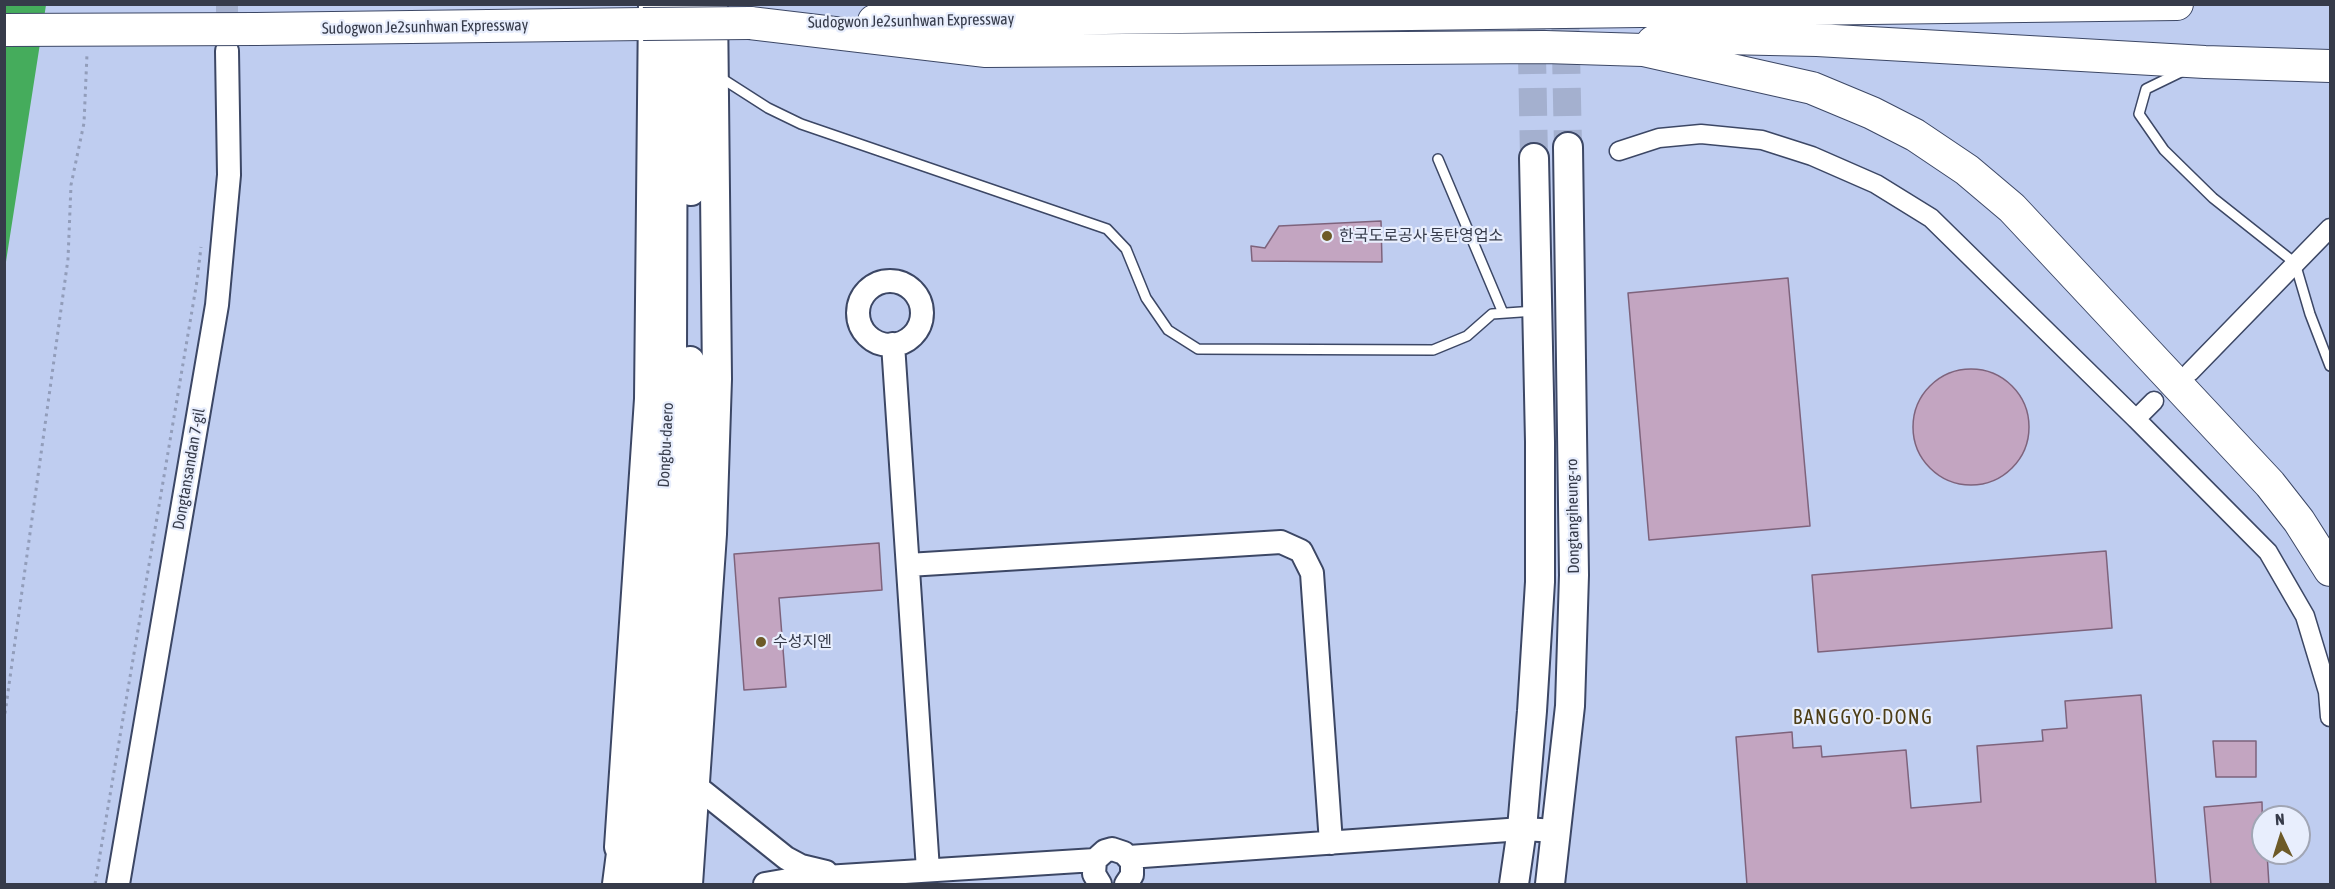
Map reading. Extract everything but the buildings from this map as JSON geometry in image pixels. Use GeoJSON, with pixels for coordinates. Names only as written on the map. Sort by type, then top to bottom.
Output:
{"type":"FeatureCollection","features":[{"type":"Feature","properties":{"kind":"highway","name":"Sudogwon Je2sunhwan Expressway"},"geometry":{"type":"LineString","coordinates":[[4,30],[256,29],[648,14],[750,23],[2176,4]]}},
{"type":"Feature","properties":{"kind":"highway"},"geometry":{"type":"LineString","coordinates":[[750,23],[987,51],[1545,47],[1643,50],[1812,88],[1872,113],[1915,135],[1967,170],[2012,208],[2239,449],[2299,521],[2331,570]]}},
{"type":"Feature","properties":{"kind":"highway"},"geometry":{"type":"LineString","coordinates":[[1545,47],[1723,38],[1817,40],[2205,62],[2331,66]]}},
{"type":"Feature","properties":{"kind":"main road","name":"Dongbu-daero"},"geometry":{"type":"LineString","coordinates":[[638,885],[672,351],[673,4]]}},
{"type":"Feature","properties":{"kind":"main road","name":"Dongbu-daero"},"geometry":{"type":"LineString","coordinates":[[662,885],[688,493],[693,4]]}},
{"type":"Feature","properties":{"kind":"main road"},"geometry":{"type":"LineString","coordinates":[[687,885],[696,786],[711,534],[717,379],[713,4]]}},
{"type":"Feature","properties":{"kind":"main road"},"geometry":{"type":"LineString","coordinates":[[617,885],[649,399],[648,14]]}},
{"type":"Feature","properties":{"kind":"main road","name":"Dongtangiheung-ro"},"geometry":{"type":"LineString","coordinates":[[1550,885],[1558,831],[1570,706],[1574,576],[1568,147]]}},
{"type":"Feature","properties":{"kind":"main road","name":"Dongtangiheung-ro"},"geometry":{"type":"LineString","coordinates":[[1514,885],[1522,829],[1540,582],[1534,158]]}},
{"type":"Feature","properties":{"kind":"main road"},"geometry":{"type":"LineString","coordinates":[[617,885],[630,787],[638,624],[666,451]]}},
{"type":"Feature","properties":{"kind":"main road"},"geometry":{"type":"LineString","coordinates":[[688,493],[706,617]]}},
{"type":"Feature","properties":{"kind":"street","name":"Dongtansandan 7-gil"},"geometry":{"type":"LineString","coordinates":[[118,885],[217,305],[229,175],[227,51]]}},
{"type":"Feature","properties":{"kind":"street"},"geometry":{"type":"LineString","coordinates":[[1620,151],[1659,138],[1701,134],[1762,140],[1812,156],[1876,184],[1931,218],[2268,552],[2305,616],[2328,692],[2331,717]]}},
{"type":"Feature","properties":{"kind":"street"},"geometry":{"type":"LineString","coordinates":[[2190,372],[2331,228]]}},
{"type":"Feature","properties":{"kind":"street"},"geometry":{"type":"LineString","coordinates":[[892,344],[928,870]]}},
{"type":"Feature","properties":{"kind":"street"},"geometry":{"type":"LineString","coordinates":[[2136,419],[2154,401]]}},
{"type":"Feature","properties":{"kind":"street"},"geometry":{"type":"LineString","coordinates":[[908,565],[1281,542],[1301,550],[1312,573],[1331,843]]}},
{"type":"Feature","properties":{"kind":"street"},"geometry":{"type":"LineString","coordinates":[[696,786],[786,858],[801,866],[842,876]]}},
{"type":"Feature","properties":{"kind":"street"},"geometry":{"type":"LineString","coordinates":[[765,885],[794,879],[1095,860],[1105,851],[1112,849],[1129,857],[1522,829],[1558,831]]}},
{"type":"Feature","properties":{"kind":"street"},"geometry":{"type":"LineString","coordinates":[[1126,885],[1130,881],[1133,869],[1129,857]]}},
{"type":"Feature","properties":{"kind":"street"},"geometry":{"type":"LineString","coordinates":[[1095,860],[1094,874],[1101,885]]}},
{"type":"Feature","properties":{"kind":"lane"},"geometry":{"type":"LineString","coordinates":[[2205,62],[2146,89],[2139,114],[2164,150],[2213,198],[2295,263],[2310,314],[2331,366]]}},
{"type":"Feature","properties":{"kind":"lane"},"geometry":{"type":"LineString","coordinates":[[714,73],[768,108],[801,124],[1107,229],[1126,249],[1146,298],[1168,330],[1198,349],[1433,350],[1467,336],[1492,314],[1537,311]]}},
{"type":"Feature","properties":{"kind":"lane"},"geometry":{"type":"LineString","coordinates":[[1438,159],[1503,313]]}},
{"type":"Feature","properties":{"kind":"path"},"geometry":{"type":"LineString","coordinates":[[4,721],[68,260],[71,185],[84,123],[87,52]]}},
{"type":"Feature","properties":{"kind":"path"},"geometry":{"type":"LineString","coordinates":[[95,885],[197,281],[202,237]]}},
{"type":"Feature","properties":{"kind":"shaded area"},"geometry":{"type":"Polygon","coordinates":[[[5,5],[46,5],[5,268],[5,5]]]}},
{"type":"Feature","properties":{"kind":"tunnel"},"geometry":{"type":"LineString","coordinates":[[227,4],[227,42]]}},
{"type":"Feature","properties":{"kind":"tunnel"},"geometry":{"type":"LineString","coordinates":[[1531,4],[1534,158]]}},
{"type":"Feature","properties":{"kind":"tunnel"},"geometry":{"type":"LineString","coordinates":[[1565,4],[1568,147]]}},
{"type":"Feature","properties":{"kind":"place","name":"한국도로공사 동탄영업소"},"geometry":{"type":"Point","coordinates":[1327,236]}},
{"type":"Feature","properties":{"kind":"place","name":"수성지엔"},"geometry":{"type":"Point","coordinates":[761,642]}},
{"type":"Feature","properties":{"kind":"district","name":"BANGGYO-DONG"},"geometry":{"type":"Point","coordinates":[1863,718]}}]}
